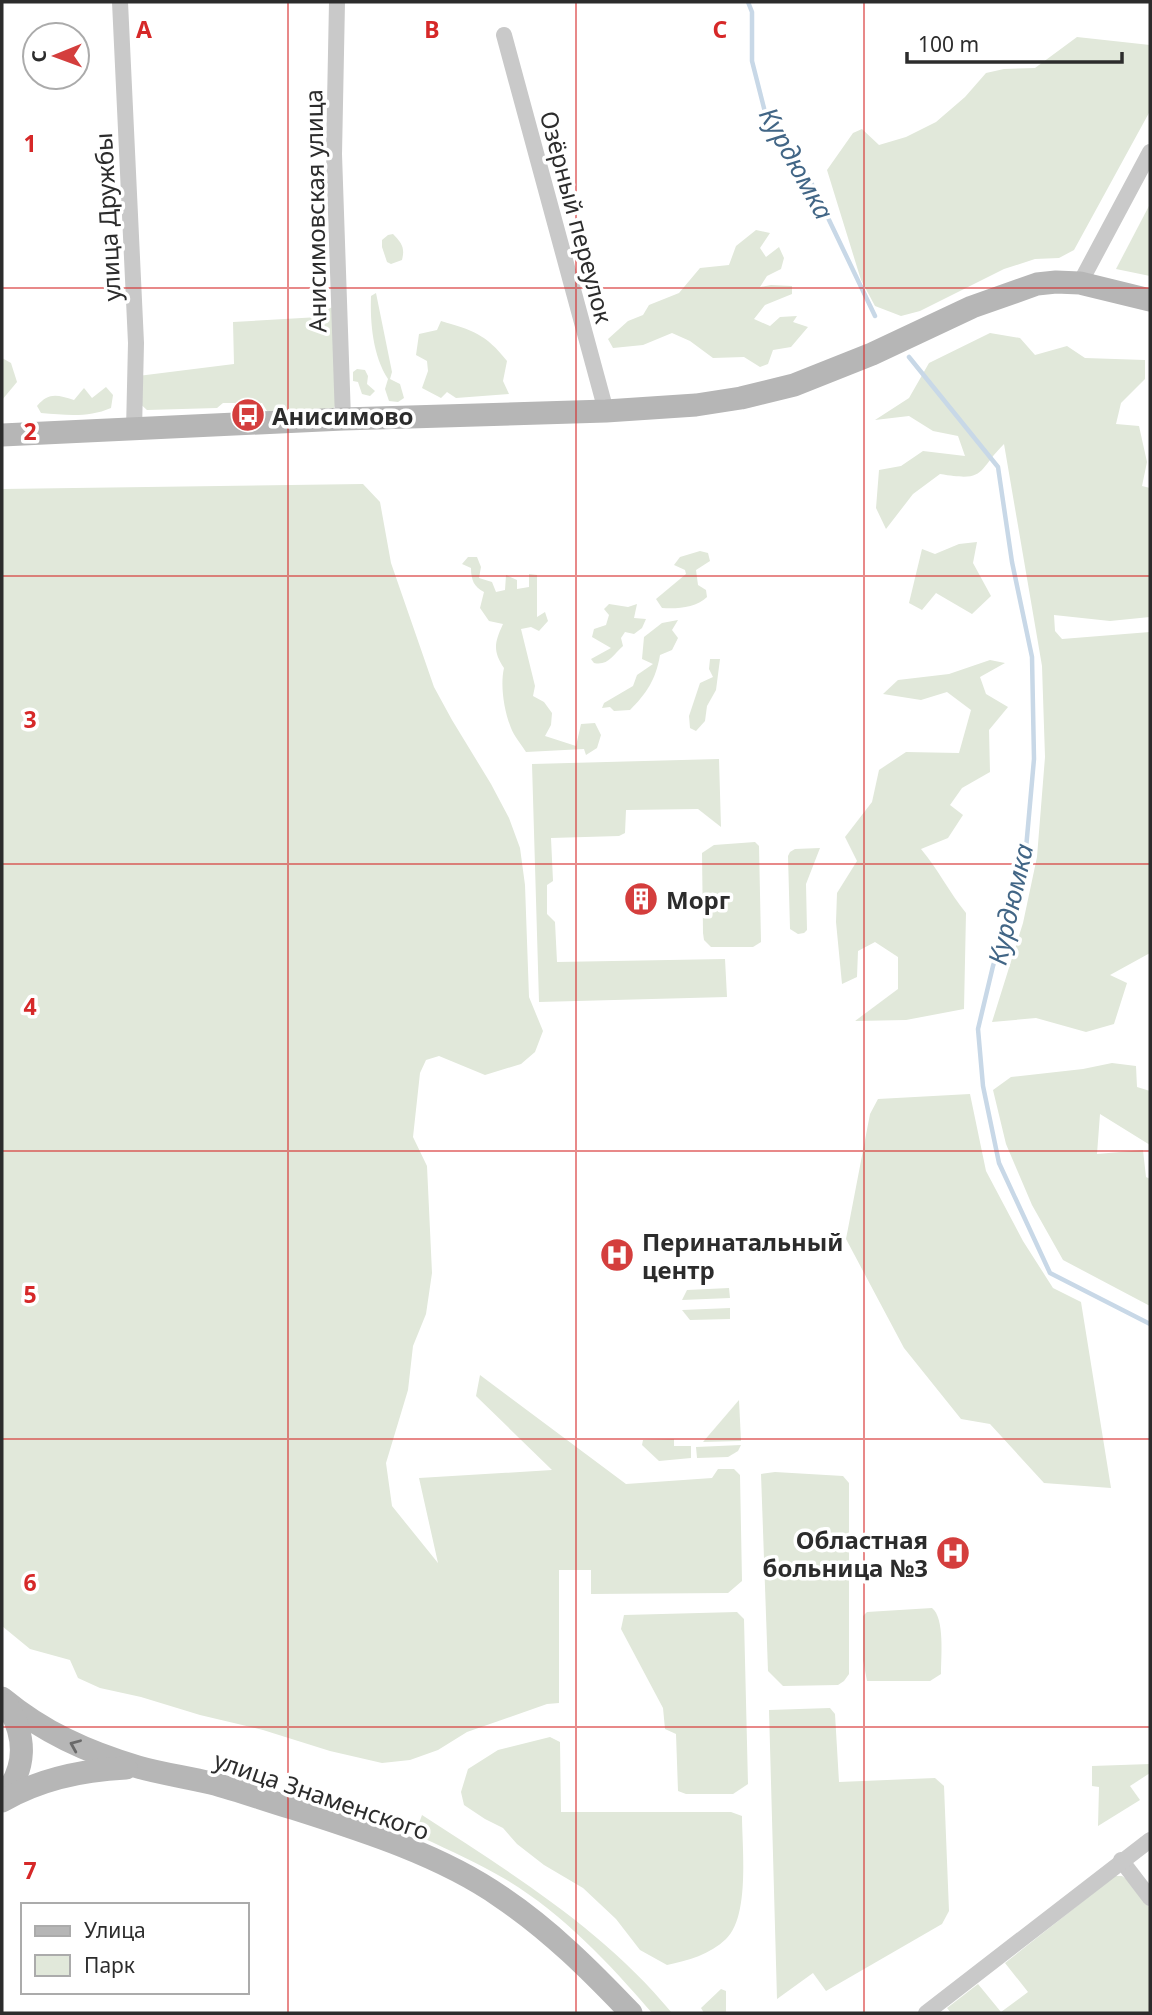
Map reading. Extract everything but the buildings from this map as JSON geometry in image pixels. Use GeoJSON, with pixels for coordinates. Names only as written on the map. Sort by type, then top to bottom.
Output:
{"type":"FeatureCollection","features":[{"type":"Feature","properties":{"kind":"main road"},"geometry":{"type":"LineString","coordinates":[[2,436],[696,405],[783,389],[872,354],[972,307],[1018,289],[1056,282],[1080,283],[1150,300]]}},
{"type":"Feature","properties":{"kind":"main road"},"geometry":{"type":"LineString","coordinates":[[2,1697],[20,1731],[22,1750],[17,1776],[2,1799]]}},
{"type":"Feature","properties":{"kind":"main road","name":"улица Знаменского"},"geometry":{"type":"LineString","coordinates":[[2,1697],[30,1720],[77,1746],[139,1767],[211,1783],[335,1822],[374,1835],[432,1860],[499,1895],[537,1923],[573,1953],[631,2013]]}},
{"type":"Feature","properties":{"kind":"main road"},"geometry":{"type":"LineString","coordinates":[[2,1799],[70,1774],[139,1767]]}},
{"type":"Feature","properties":{"kind":"street","name":"улица Дружбы"},"geometry":{"type":"LineString","coordinates":[[120,2],[136,342],[134,430]]}},
{"type":"Feature","properties":{"kind":"street","name":"Анисимовская улица"},"geometry":{"type":"LineString","coordinates":[[337,2],[334,153],[343,419]]}},
{"type":"Feature","properties":{"kind":"street","name":"Озёрный переулок"},"geometry":{"type":"LineString","coordinates":[[504,35],[606,411]]}},
{"type":"Feature","properties":{"kind":"street"},"geometry":{"type":"LineString","coordinates":[[1080,283],[1150,152]]}},
{"type":"Feature","properties":{"kind":"street"},"geometry":{"type":"LineString","coordinates":[[926,2013],[1150,1840]]}},
{"type":"Feature","properties":{"kind":"street"},"geometry":{"type":"LineString","coordinates":[[1121,1860],[1150,1898]]}},
{"type":"Feature","properties":{"kind":"green space"},"geometry":{"type":"Polygon","coordinates":[[[1077,37],[1150,45],[1150,111],[1074,250],[1059,258],[1035,259],[1004,269],[920,311],[901,316],[875,306],[861,280],[827,170],[853,133],[862,129],[879,145],[906,137],[936,122],[965,97],[986,73],[1004,69],[1035,68],[1077,37]]]}},
{"type":"Feature","properties":{"kind":"green space"},"geometry":{"type":"Polygon","coordinates":[[[1150,204],[1150,276],[1116,269],[1150,204]]]}},
{"type":"Feature","properties":{"kind":"green space"},"geometry":{"type":"Polygon","coordinates":[[[756,230],[770,233],[760,248],[766,257],[779,247],[784,258],[781,269],[767,276],[760,287],[792,286],[792,294],[765,305],[754,319],[770,326],[780,317],[797,316],[793,322],[808,327],[791,347],[773,350],[768,364],[760,367],[744,357],[713,358],[690,341],[672,333],[643,345],[613,348],[608,339],[628,321],[643,315],[649,305],[679,293],[700,268],[729,265],[736,246],[756,230]]]}},
{"type":"Feature","properties":{"kind":"green space"},"geometry":{"type":"Polygon","coordinates":[[[393,234],[401,243],[403,252],[402,260],[391,264],[387,262],[382,240],[393,234]]]}},
{"type":"Feature","properties":{"kind":"green space"},"geometry":{"type":"Polygon","coordinates":[[[376,293],[392,372],[390,379],[400,384],[404,398],[398,402],[389,401],[385,389],[388,379],[379,360],[374,339],[371,296],[376,293]]]}},
{"type":"Feature","properties":{"kind":"green space"},"geometry":{"type":"Polygon","coordinates":[[[335,306],[337,403],[333,409],[267,411],[262,403],[223,403],[217,408],[147,410],[137,401],[138,376],[234,364],[233,322],[319,317],[323,311],[335,306]]]}},
{"type":"Feature","properties":{"kind":"green space"},"geometry":{"type":"Polygon","coordinates":[[[441,321],[478,334],[499,352],[507,361],[503,381],[509,394],[456,398],[447,392],[441,398],[422,388],[428,371],[427,361],[416,355],[419,334],[437,330],[441,321]]]}},
{"type":"Feature","properties":{"kind":"green space"},"geometry":{"type":"Polygon","coordinates":[[[990,333],[1020,338],[1035,355],[1067,346],[1085,358],[1145,360],[1145,379],[1121,403],[1116,424],[1139,426],[1147,462],[1142,486],[1150,488],[1150,617],[1110,621],[1054,615],[1055,631],[1062,639],[1150,632],[1150,953],[1110,975],[1127,983],[1114,1024],[1086,1032],[1036,1018],[992,1022],[1023,923],[1037,857],[1045,757],[1042,666],[1004,444],[984,468],[974,475],[966,477],[940,474],[913,494],[886,529],[876,508],[879,470],[901,466],[923,451],[965,456],[958,436],[933,431],[909,416],[875,420],[909,398],[929,363],[990,333]]]}},
{"type":"Feature","properties":{"kind":"green space"},"geometry":{"type":"Polygon","coordinates":[[[2,358],[11,363],[17,382],[2,400],[2,358]]]}},
{"type":"Feature","properties":{"kind":"green space"},"geometry":{"type":"Polygon","coordinates":[[[357,369],[365,370],[368,376],[367,384],[375,391],[370,396],[362,394],[358,382],[353,381],[353,372],[357,369]]]}},
{"type":"Feature","properties":{"kind":"green space"},"geometry":{"type":"Polygon","coordinates":[[[106,387],[113,395],[111,408],[102,411],[77,415],[50,414],[41,413],[37,406],[45,398],[54,396],[74,400],[84,388],[92,398],[106,387]]]}},
{"type":"Feature","properties":{"kind":"green space"},"geometry":{"type":"Polygon","coordinates":[[[363,484],[380,502],[391,563],[434,687],[491,784],[509,818],[520,848],[525,885],[529,997],[543,1031],[535,1052],[521,1064],[485,1075],[439,1056],[426,1060],[420,1073],[413,1137],[427,1166],[432,1273],[426,1314],[413,1346],[408,1390],[386,1463],[392,1506],[438,1563],[419,1478],[552,1470],[476,1396],[480,1375],[626,1484],[712,1478],[718,1469],[734,1469],[740,1475],[742,1581],[728,1593],[591,1594],[591,1570],[559,1570],[559,1703],[547,1704],[467,1732],[438,1750],[410,1760],[382,1763],[100,1688],[78,1678],[70,1660],[30,1649],[2,1626],[2,489],[363,484]]]}},
{"type":"Feature","properties":{"kind":"green space"},"geometry":{"type":"Polygon","coordinates":[[[977,542],[973,563],[991,596],[972,614],[936,593],[922,610],[909,603],[922,549],[935,554],[959,544],[977,542]]]}},
{"type":"Feature","properties":{"kind":"green space"},"geometry":{"type":"Polygon","coordinates":[[[700,551],[708,553],[710,561],[696,570],[698,585],[706,590],[707,597],[692,606],[662,608],[656,599],[686,574],[685,570],[674,565],[680,557],[700,551]]]}},
{"type":"Feature","properties":{"kind":"green space"},"geometry":{"type":"Polygon","coordinates":[[[468,557],[477,557],[481,567],[479,578],[492,582],[496,592],[505,590],[506,575],[517,580],[517,589],[529,587],[529,574],[537,575],[537,617],[545,612],[548,621],[539,631],[531,627],[521,629],[535,686],[533,696],[544,702],[552,713],[551,725],[545,736],[576,746],[581,724],[595,723],[601,735],[597,748],[586,755],[584,749],[526,752],[514,734],[503,698],[504,668],[496,651],[503,624],[489,621],[480,608],[484,592],[474,583],[471,568],[462,564],[468,557]]]}},
{"type":"Feature","properties":{"kind":"green space"},"geometry":{"type":"Polygon","coordinates":[[[609,604],[628,607],[637,604],[634,618],[646,619],[642,628],[634,634],[625,632],[621,638],[623,646],[610,659],[599,664],[594,663],[591,659],[611,648],[592,637],[594,629],[606,625],[609,615],[604,609],[609,604]]]}},
{"type":"Feature","properties":{"kind":"green space"},"geometry":{"type":"Polygon","coordinates":[[[678,620],[672,630],[678,638],[672,650],[660,655],[653,678],[636,704],[630,710],[614,711],[610,707],[602,708],[604,703],[633,686],[637,675],[653,664],[642,659],[644,637],[662,623],[678,620]]]}},
{"type":"Feature","properties":{"kind":"green space"},"geometry":{"type":"Polygon","coordinates":[[[710,659],[720,659],[716,690],[707,706],[705,721],[696,731],[690,728],[689,716],[700,683],[713,677],[709,669],[710,659]]]}},
{"type":"Feature","properties":{"kind":"green space"},"geometry":{"type":"Polygon","coordinates":[[[990,660],[1005,663],[980,677],[986,694],[1008,707],[989,730],[990,772],[962,788],[950,805],[963,815],[948,838],[921,849],[966,913],[964,1009],[906,1020],[855,1021],[898,989],[898,957],[875,942],[858,951],[857,977],[842,984],[836,922],[837,893],[857,861],[845,837],[872,802],[879,770],[906,752],[959,753],[971,710],[947,692],[921,700],[883,694],[898,680],[949,674],[990,660]]]}},
{"type":"Feature","properties":{"kind":"green space"},"geometry":{"type":"Polygon","coordinates":[[[719,759],[721,827],[698,809],[626,810],[625,833],[619,836],[551,838],[553,881],[547,885],[547,914],[555,922],[557,962],[725,959],[727,997],[539,1002],[532,764],[719,759]]]}},
{"type":"Feature","properties":{"kind":"green space"},"geometry":{"type":"Polygon","coordinates":[[[755,842],[759,846],[761,942],[753,947],[711,947],[704,940],[703,933],[702,853],[714,845],[755,842]]]}},
{"type":"Feature","properties":{"kind":"green space"},"geometry":{"type":"Polygon","coordinates":[[[820,848],[806,884],[807,930],[798,934],[790,929],[788,856],[795,849],[820,848]]]}},
{"type":"Feature","properties":{"kind":"green space"},"geometry":{"type":"Polygon","coordinates":[[[1112,1063],[1136,1066],[1137,1087],[1150,1091],[1150,1145],[1100,1114],[1097,1154],[1143,1150],[1146,1177],[1150,1179],[1150,1306],[1063,1260],[1032,1205],[1006,1144],[993,1090],[1011,1077],[1112,1063]]]}},
{"type":"Feature","properties":{"kind":"green space"},"geometry":{"type":"Polygon","coordinates":[[[970,1094],[986,1171],[1023,1241],[1053,1288],[1081,1302],[1111,1488],[1044,1483],[990,1424],[961,1419],[904,1348],[846,1239],[870,1114],[878,1099],[970,1094]]]}},
{"type":"Feature","properties":{"kind":"green space"},"geometry":{"type":"Polygon","coordinates":[[[729,1288],[730,1298],[682,1300],[687,1290],[729,1288]]]}},
{"type":"Feature","properties":{"kind":"green space"},"geometry":{"type":"Polygon","coordinates":[[[730,1308],[730,1319],[690,1320],[682,1310],[730,1308]]]}},
{"type":"Feature","properties":{"kind":"green space"},"geometry":{"type":"Polygon","coordinates":[[[739,1400],[741,1441],[703,1442],[739,1400]]]}},
{"type":"Feature","properties":{"kind":"green space"},"geometry":{"type":"Polygon","coordinates":[[[674,1439],[674,1446],[691,1446],[691,1458],[659,1461],[642,1445],[643,1440],[674,1439]]]}},
{"type":"Feature","properties":{"kind":"green space"},"geometry":{"type":"Polygon","coordinates":[[[741,1445],[738,1451],[728,1457],[697,1458],[696,1447],[741,1445]]]}},
{"type":"Feature","properties":{"kind":"green space"},"geometry":{"type":"Polygon","coordinates":[[[775,1472],[843,1476],[849,1483],[849,1674],[838,1685],[783,1686],[768,1671],[761,1474],[775,1472]]]}},
{"type":"Feature","properties":{"kind":"green space"},"geometry":{"type":"Polygon","coordinates":[[[932,1608],[941,1629],[941,1674],[930,1681],[867,1681],[863,1660],[863,1616],[867,1612],[932,1608]]]}},
{"type":"Feature","properties":{"kind":"green space"},"geometry":{"type":"Polygon","coordinates":[[[737,1612],[744,1619],[748,1784],[733,1794],[686,1794],[678,1791],[676,1734],[665,1729],[663,1708],[621,1629],[624,1615],[737,1612]]]}},
{"type":"Feature","properties":{"kind":"green space"},"geometry":{"type":"Polygon","coordinates":[[[830,1708],[835,1714],[839,1782],[935,1778],[944,1786],[949,1911],[942,1924],[826,1991],[813,1973],[777,1999],[769,1710],[830,1708]]]}},
{"type":"Feature","properties":{"kind":"green space"},"geometry":{"type":"Polygon","coordinates":[[[550,1737],[560,1742],[561,1812],[731,1812],[742,1816],[742,1899],[734,1929],[726,1939],[698,1956],[667,1965],[640,1950],[616,1919],[583,1888],[544,1865],[517,1844],[503,1828],[464,1805],[461,1792],[468,1769],[498,1750],[550,1737]]]}},
{"type":"Feature","properties":{"kind":"green space"},"geometry":{"type":"Polygon","coordinates":[[[1150,1764],[1150,1773],[1130,1786],[1140,1800],[1098,1826],[1099,1787],[1092,1786],[1092,1766],[1150,1764]]]}},
{"type":"Feature","properties":{"kind":"green space"},"geometry":{"type":"Polygon","coordinates":[[[422,1815],[522,1881],[586,1929],[617,1955],[672,2013],[652,2013],[584,1940],[526,1892],[485,1868],[423,1838],[418,1826],[422,1815]]]}},
{"type":"Feature","properties":{"kind":"green space"},"geometry":{"type":"Polygon","coordinates":[[[1115,1876],[1122,1876],[1129,1881],[1150,1908],[1150,2013],[951,2013],[947,2008],[978,1984],[1001,2012],[1028,1992],[1005,1963],[1115,1876]]]}},
{"type":"Feature","properties":{"kind":"green space"},"geometry":{"type":"Polygon","coordinates":[[[721,1989],[726,1991],[726,2013],[704,2013],[701,2008],[721,1989]]]}},
{"type":"Feature","properties":{"kind":"waterway","name":"Курдюмка"},"geometry":{"type":"LineString","coordinates":[[748,2],[752,12],[752,61],[766,116],[808,176],[875,316]]}},
{"type":"Feature","properties":{"kind":"waterway","name":"Курдюмка"},"geometry":{"type":"LineString","coordinates":[[909,357],[998,467],[1012,562],[1032,657],[1034,759],[1024,871],[993,966],[978,1029],[983,1086],[999,1163],[1050,1273],[1150,1324]]}},
{"type":"Feature","properties":{"kind":"place","name":"Анисимово"},"geometry":{"type":"Point","coordinates":[248,415]}},
{"type":"Feature","properties":{"kind":"place","name":"Морг"},"geometry":{"type":"Point","coordinates":[641,899]}},
{"type":"Feature","properties":{"kind":"place","name":"Перинатальный центр"},"geometry":{"type":"Point","coordinates":[617,1255]}},
{"type":"Feature","properties":{"kind":"place","name":"Областная больница №3"},"geometry":{"type":"Point","coordinates":[953,1553]}}]}
